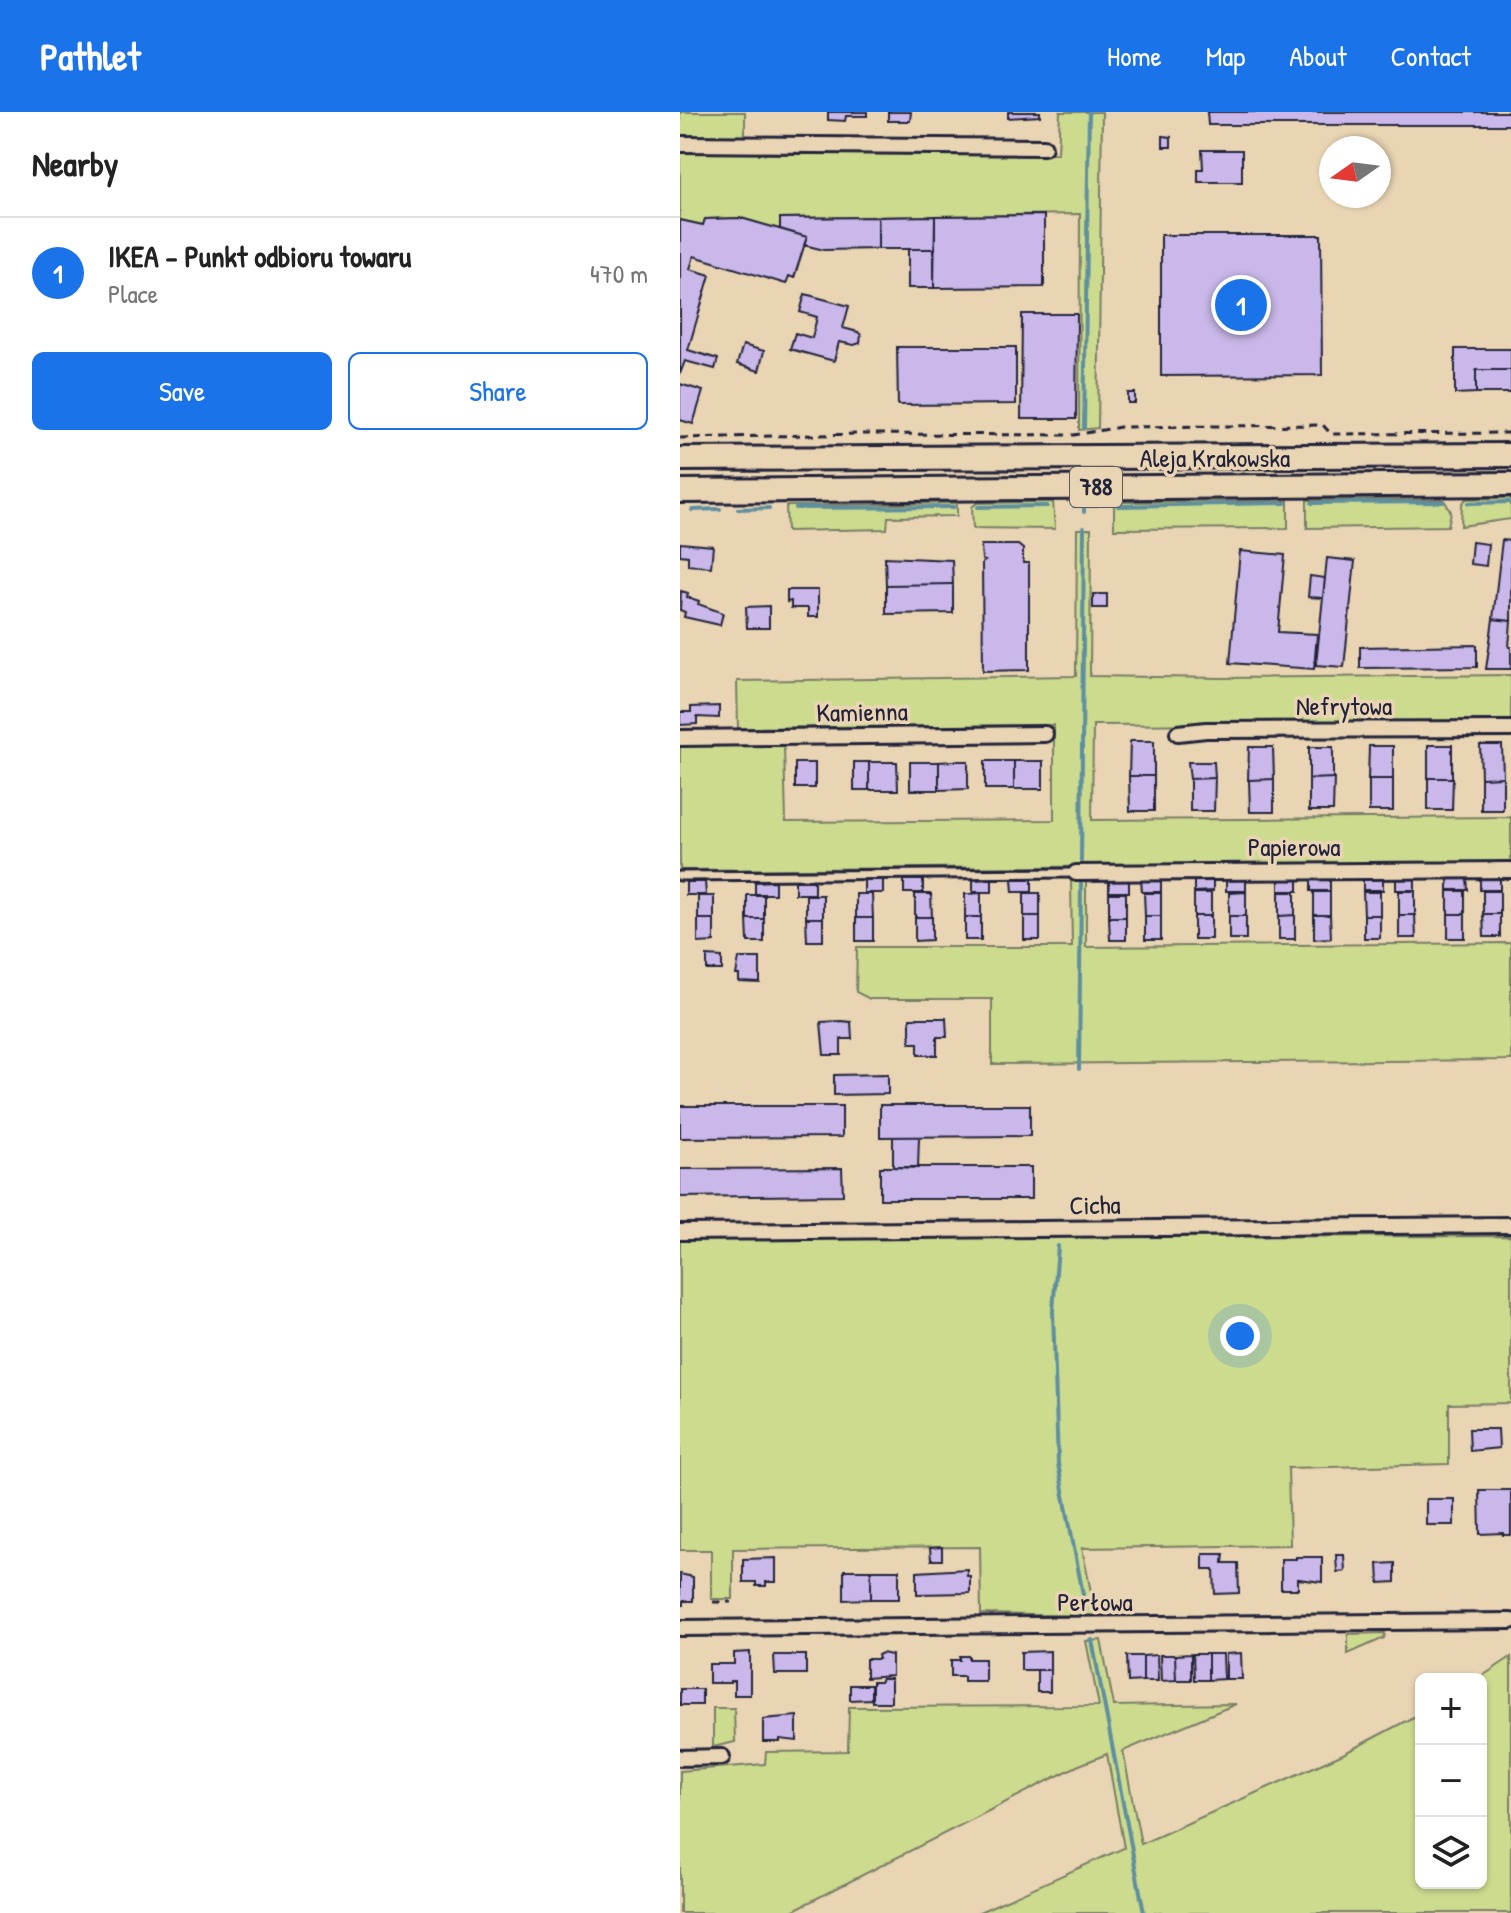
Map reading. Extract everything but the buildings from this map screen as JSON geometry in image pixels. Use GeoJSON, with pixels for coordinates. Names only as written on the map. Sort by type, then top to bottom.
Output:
{"type":"FeatureCollection","features":[{"type":"Feature","properties":{"kind":"main road","name":"Aleja Krakowska"},"geometry":{"type":"LineString","coordinates":[[680,459],[1511,455]]}},
{"type":"Feature","properties":{"kind":"main road","name":"Aleja Krakowska"},"geometry":{"type":"LineString","coordinates":[[680,491],[1511,484]]}},
{"type":"Feature","properties":{"kind":"street"},"geometry":{"type":"LineString","coordinates":[[680,144],[1044,147]]}},
{"type":"Feature","properties":{"kind":"street","name":"Nefrytowa"},"geometry":{"type":"LineString","coordinates":[[1178,733],[1206,730],[1511,729]]}},
{"type":"Feature","properties":{"kind":"street","name":"Kamienna"},"geometry":{"type":"LineString","coordinates":[[680,738],[1045,734]]}},
{"type":"Feature","properties":{"kind":"street","name":"Papierowa"},"geometry":{"type":"LineString","coordinates":[[1076,873],[1511,870]]}},
{"type":"Feature","properties":{"kind":"street","name":"Cicha"},"geometry":{"type":"LineString","coordinates":[[680,1232],[1511,1225]]}},
{"type":"Feature","properties":{"kind":"street","name":"Perłowa"},"geometry":{"type":"LineString","coordinates":[[680,1628],[1511,1621]]}},
{"type":"Feature","properties":{"kind":"street"},"geometry":{"type":"LineString","coordinates":[[680,1758],[722,1757]]}},
{"type":"Feature","properties":{"kind":"lane"},"geometry":{"type":"LineString","coordinates":[[680,876],[1076,873]]}},
{"type":"Feature","properties":{"kind":"path"},"geometry":{"type":"LineString","coordinates":[[680,438],[860,434],[1074,435],[1120,427],[1323,425],[1331,434],[1511,433]]}},
{"type":"Feature","properties":{"kind":"path"},"geometry":{"type":"LineString","coordinates":[[713,1602],[731,1602]]}},
{"type":"Feature","properties":{"kind":"green space"},"geometry":{"type":"Polygon","coordinates":[[[680,112],[745,112],[745,138],[680,137],[680,112]]]}},
{"type":"Feature","properties":{"kind":"green space"},"geometry":{"type":"Polygon","coordinates":[[[1060,112],[1102,112],[1098,428],[1079,430],[1080,214],[780,218],[780,229],[741,218],[705,219],[703,225],[680,220],[680,150],[780,154],[1058,153],[1060,112]]]}},
{"type":"Feature","properties":{"kind":"green space"},"geometry":{"type":"Polygon","coordinates":[[[1511,498],[1511,519],[1461,526],[1462,504],[1466,499],[1511,498]]]}},
{"type":"Feature","properties":{"kind":"green space"},"geometry":{"type":"Polygon","coordinates":[[[1307,500],[1444,500],[1451,512],[1448,526],[1307,528],[1307,500]]]}},
{"type":"Feature","properties":{"kind":"green space"},"geometry":{"type":"Polygon","coordinates":[[[1288,501],[1288,528],[1114,529],[1114,502],[1288,501]]]}},
{"type":"Feature","properties":{"kind":"green space"},"geometry":{"type":"Polygon","coordinates":[[[1053,502],[1055,529],[973,528],[972,507],[977,503],[1053,502]]]}},
{"type":"Feature","properties":{"kind":"green space"},"geometry":{"type":"Polygon","coordinates":[[[957,503],[957,516],[888,517],[887,529],[787,531],[786,506],[957,503]]]}},
{"type":"Feature","properties":{"kind":"green space"},"geometry":{"type":"Polygon","coordinates":[[[1077,529],[1091,529],[1090,676],[1511,675],[1511,722],[1093,725],[1092,820],[1511,817],[1511,863],[680,870],[680,746],[784,746],[786,822],[1054,820],[1054,725],[738,728],[737,681],[1076,676],[1077,529]]]}},
{"type":"Feature","properties":{"kind":"green space"},"geometry":{"type":"Polygon","coordinates":[[[1071,880],[1086,880],[1086,947],[1511,943],[1511,1060],[992,1064],[992,999],[870,999],[856,992],[857,947],[1072,947],[1071,880]]]}},
{"type":"Feature","properties":{"kind":"green space"},"geometry":{"type":"Polygon","coordinates":[[[1511,1236],[1511,1403],[1449,1404],[1449,1464],[1288,1468],[1290,1545],[1082,1548],[1096,1616],[981,1614],[980,1547],[733,1549],[733,1599],[711,1599],[711,1550],[680,1550],[680,1238],[1511,1236]]]}},
{"type":"Feature","properties":{"kind":"green space"},"geometry":{"type":"Polygon","coordinates":[[[1385,1633],[1384,1638],[1348,1654],[1348,1634],[1385,1633]]]}},
{"type":"Feature","properties":{"kind":"green space"},"geometry":{"type":"Polygon","coordinates":[[[1101,1640],[1114,1706],[1236,1704],[1123,1751],[1141,1844],[1343,1754],[1415,1716],[1415,1889],[1487,1889],[1487,1673],[1511,1657],[1511,1913],[977,1913],[1124,1848],[1107,1754],[1077,1766],[788,1913],[680,1913],[680,1771],[765,1764],[766,1752],[848,1751],[849,1707],[1099,1706],[1086,1641],[1101,1640]]]}},
{"type":"Feature","properties":{"kind":"green space"},"geometry":{"type":"Polygon","coordinates":[[[713,1708],[734,1708],[735,1742],[713,1747],[713,1708]]]}},
{"type":"Feature","properties":{"kind":"waterway"},"geometry":{"type":"LineString","coordinates":[[1084,428],[1089,112]]}},
{"type":"Feature","properties":{"kind":"waterway"},"geometry":{"type":"LineString","coordinates":[[1312,503],[1443,502]]}},
{"type":"Feature","properties":{"kind":"waterway"},"geometry":{"type":"LineString","coordinates":[[1469,503],[1511,502]]}},
{"type":"Feature","properties":{"kind":"waterway"},"geometry":{"type":"LineString","coordinates":[[1084,503],[1084,512]]}},
{"type":"Feature","properties":{"kind":"waterway"},"geometry":{"type":"LineString","coordinates":[[1118,506],[1285,503]]}},
{"type":"Feature","properties":{"kind":"waterway"},"geometry":{"type":"LineString","coordinates":[[978,507],[1047,506]]}},
{"type":"Feature","properties":{"kind":"waterway"},"geometry":{"type":"LineString","coordinates":[[1074,506],[1096,506]]}},
{"type":"Feature","properties":{"kind":"waterway"},"geometry":{"type":"LineString","coordinates":[[796,508],[954,507]]}},
{"type":"Feature","properties":{"kind":"waterway"},"geometry":{"type":"LineString","coordinates":[[738,509],[769,508]]}},
{"type":"Feature","properties":{"kind":"waterway"},"geometry":{"type":"LineString","coordinates":[[692,510],[720,509]]}},
{"type":"Feature","properties":{"kind":"waterway"},"geometry":{"type":"LineString","coordinates":[[1081,861],[1084,528]]}},
{"type":"Feature","properties":{"kind":"waterway"},"geometry":{"type":"LineString","coordinates":[[1079,1069],[1081,882]]}},
{"type":"Feature","properties":{"kind":"waterway"},"geometry":{"type":"LineString","coordinates":[[1058,1246],[1053,1311],[1058,1464],[1086,1610]]}},
{"type":"Feature","properties":{"kind":"waterway"},"geometry":{"type":"LineString","coordinates":[[1092,1640],[1144,1913]]}},
{"type":"Feature","properties":{"kind":"place","name":"IKEA - Punkt odbioru towaru"},"geometry":{"type":"Point","coordinates":[1241,305]}}]}
